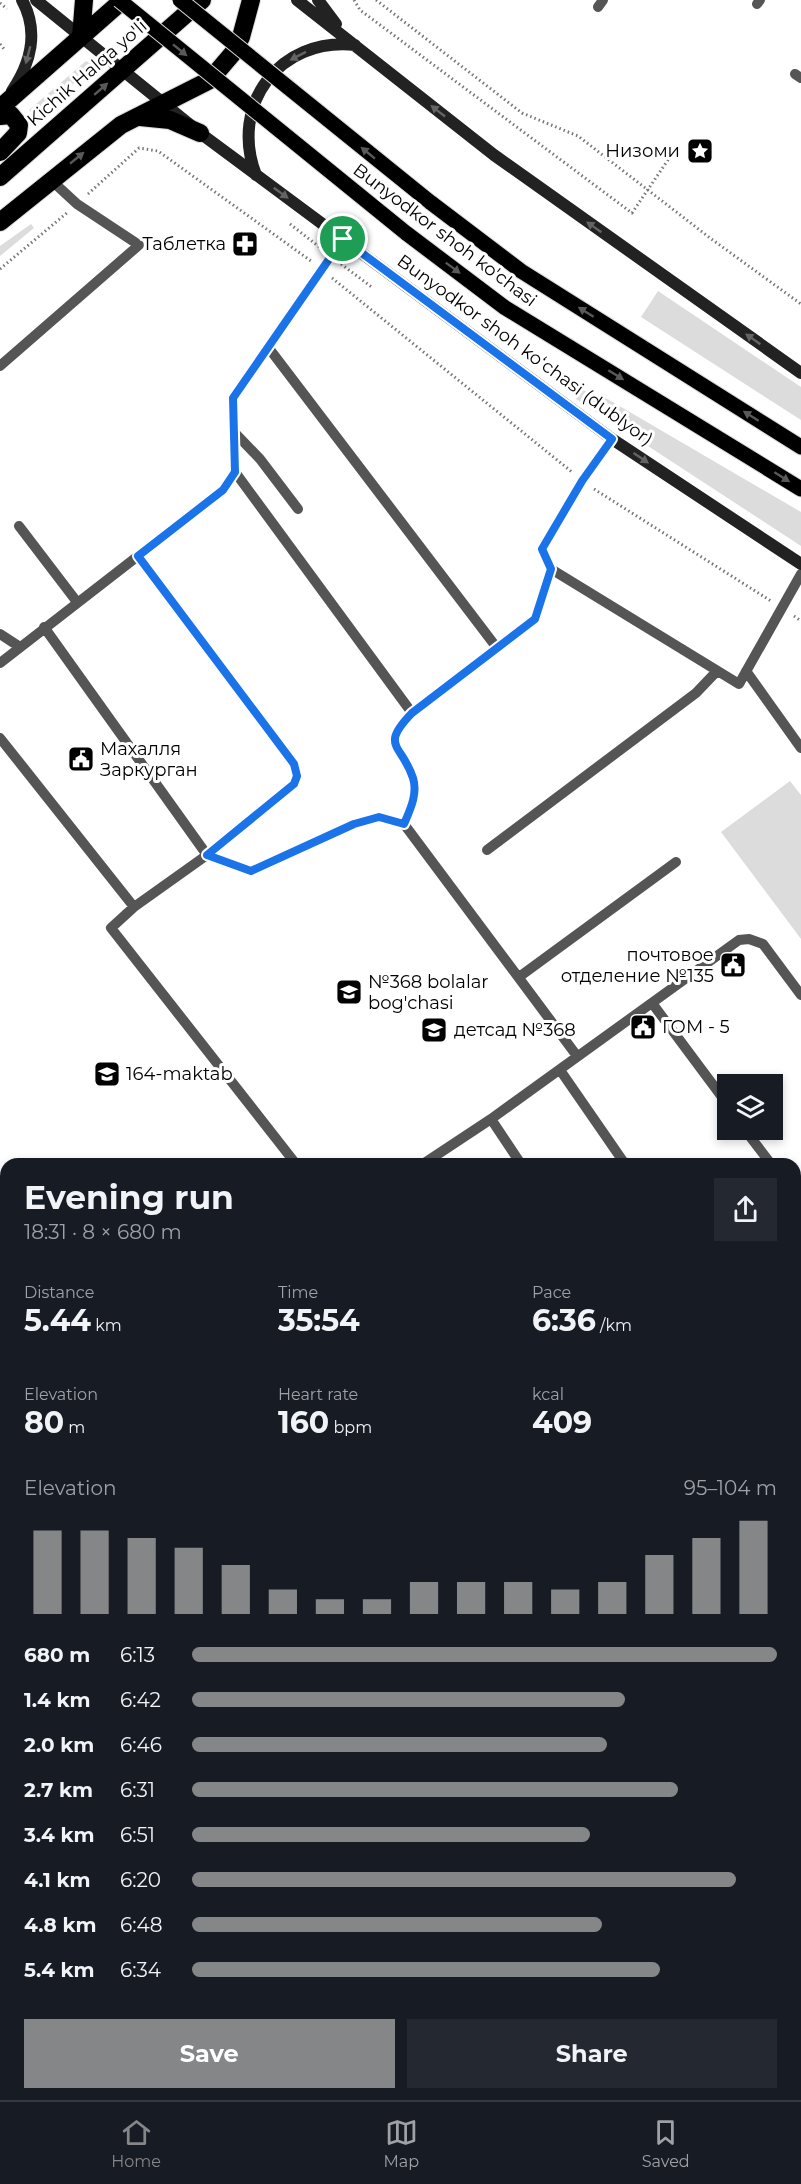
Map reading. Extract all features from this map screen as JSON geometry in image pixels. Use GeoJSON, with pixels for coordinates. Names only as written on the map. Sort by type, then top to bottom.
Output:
{"type":"FeatureCollection","features":[{"type":"Feature","properties":{"kind":"highway"},"geometry":{"type":"LineString","coordinates":[[81,37],[84,0]]}},
{"type":"Feature","properties":{"kind":"highway","name":"Kichik Halqa yo'li"},"geometry":{"type":"LineString","coordinates":[[0,107],[121,0]]}},
{"type":"Feature","properties":{"kind":"highway","name":"Kichik Halqa yo'li"},"geometry":{"type":"LineString","coordinates":[[0,177],[202,0]]}},
{"type":"Feature","properties":{"kind":"highway"},"geometry":{"type":"LineString","coordinates":[[0,222],[121,125],[210,80],[222,67],[242,37],[251,0]]}},
{"type":"Feature","properties":{"kind":"highway"},"geometry":{"type":"LineString","coordinates":[[0,116],[11,115],[19,125],[18,134],[0,152]]}},
{"type":"Feature","properties":{"kind":"highway"},"geometry":{"type":"LineString","coordinates":[[138,117],[170,120],[200,133]]}},
{"type":"Feature","properties":{"kind":"main road","name":"Bunyodkor shoh ko'chasi"},"geometry":{"type":"LineString","coordinates":[[121,0],[406,232],[504,307],[801,489]]}},
{"type":"Feature","properties":{"kind":"main road","name":"Bunyodkor shoh ko'chasi"},"geometry":{"type":"LineString","coordinates":[[180,0],[430,202],[520,271],[801,447]]}},
{"type":"Feature","properties":{"kind":"street"},"geometry":{"type":"LineString","coordinates":[[0,107],[21,76],[30,51],[32,24],[22,0]]}},
{"type":"Feature","properties":{"kind":"street","name":"Bunyodkor shoh koʻchasi (dublyor)"},"geometry":{"type":"LineString","coordinates":[[36,0],[200,133],[612,439],[801,564]]}},
{"type":"Feature","properties":{"kind":"street"},"geometry":{"type":"LineString","coordinates":[[297,0],[494,155],[801,373]]}},
{"type":"Feature","properties":{"kind":"street"},"geometry":{"type":"LineString","coordinates":[[318,0],[355,45]]}},
{"type":"Feature","properties":{"kind":"street"},"geometry":{"type":"LineString","coordinates":[[256,175],[248,149],[248,124],[254,103],[266,80],[285,63],[308,51],[331,45],[355,45]]}},
{"type":"Feature","properties":{"kind":"lane"},"geometry":{"type":"LineString","coordinates":[[0,366],[139,245],[77,204],[51,180]]}},
{"type":"Feature","properties":{"kind":"lane"},"geometry":{"type":"LineString","coordinates":[[343,239],[233,398],[235,472],[412,713]]}},
{"type":"Feature","properties":{"kind":"lane"},"geometry":{"type":"LineString","coordinates":[[268,347],[497,648]]}},
{"type":"Feature","properties":{"kind":"lane"},"geometry":{"type":"LineString","coordinates":[[234,432],[260,459],[298,509]]}},
{"type":"Feature","properties":{"kind":"lane"},"geometry":{"type":"LineString","coordinates":[[612,439],[582,481],[542,549],[551,569],[739,684],[801,574]]}},
{"type":"Feature","properties":{"kind":"lane"},"geometry":{"type":"LineString","coordinates":[[0,663],[223,490],[235,472]]}},
{"type":"Feature","properties":{"kind":"lane"},"geometry":{"type":"LineString","coordinates":[[19,526],[77,602]]}},
{"type":"Feature","properties":{"kind":"lane"},"geometry":{"type":"LineString","coordinates":[[138,556],[294,764],[297,776],[294,784],[207,855],[134,907],[111,928],[291,1158]]}},
{"type":"Feature","properties":{"kind":"lane"},"geometry":{"type":"LineString","coordinates":[[404,824],[413,802],[413,779],[394,744],[396,729],[412,713],[535,619],[551,569]]}},
{"type":"Feature","properties":{"kind":"lane"},"geometry":{"type":"LineString","coordinates":[[44,627],[207,855],[251,871],[354,824],[379,817],[404,824],[577,1056]]}},
{"type":"Feature","properties":{"kind":"lane"},"geometry":{"type":"LineString","coordinates":[[0,634],[20,647]]}},
{"type":"Feature","properties":{"kind":"lane"},"geometry":{"type":"LineString","coordinates":[[487,850],[696,693],[717,670]]}},
{"type":"Feature","properties":{"kind":"lane"},"geometry":{"type":"LineString","coordinates":[[746,671],[801,748]]}},
{"type":"Feature","properties":{"kind":"lane"},"geometry":{"type":"LineString","coordinates":[[0,738],[134,907]]}},
{"type":"Feature","properties":{"kind":"lane"},"geometry":{"type":"LineString","coordinates":[[519,977],[676,862]]}},
{"type":"Feature","properties":{"kind":"lane"},"geometry":{"type":"LineString","coordinates":[[432,1158],[560,1070],[739,940],[749,939],[763,944],[801,995]]}},
{"type":"Feature","properties":{"kind":"lane"},"geometry":{"type":"LineString","coordinates":[[652,1002],[717,1090]]}},
{"type":"Feature","properties":{"kind":"lane"},"geometry":{"type":"LineString","coordinates":[[560,1070],[621,1158]]}},
{"type":"Feature","properties":{"kind":"lane"},"geometry":{"type":"LineString","coordinates":[[491,1119],[517,1158]]}},
{"type":"Feature","properties":{"kind":"lane"},"geometry":{"type":"LineString","coordinates":[[753,1140],[766,1158]]}},
{"type":"Feature","properties":{"kind":"path"},"geometry":{"type":"LineString","coordinates":[[354,0],[360,10],[632,213],[672,154]]}},
{"type":"Feature","properties":{"kind":"path"},"geometry":{"type":"LineString","coordinates":[[376,0],[522,113],[578,136],[648,191],[801,304]]}},
{"type":"Feature","properties":{"kind":"path"},"geometry":{"type":"LineString","coordinates":[[0,3],[7,9]]}},
{"type":"Feature","properties":{"kind":"path"},"geometry":{"type":"LineString","coordinates":[[0,44],[4,49]]}},
{"type":"Feature","properties":{"kind":"path"},"geometry":{"type":"LineString","coordinates":[[0,269],[139,148],[158,151],[321,269],[582,481],[801,621]]}},
{"type":"Feature","properties":{"kind":"path"},"geometry":{"type":"LineString","coordinates":[[290,224],[325,250]]}},
{"type":"Feature","properties":{"kind":"path"},"geometry":{"type":"LineString","coordinates":[[333,257],[373,288]]}},
{"type":"Feature","properties":{"kind":"shaded area"},"geometry":{"type":"Polygon","coordinates":[[[86,61],[91,64],[90,69],[35,117],[29,110],[86,61]]]}},
{"type":"Feature","properties":{"kind":"shaded area"},"geometry":{"type":"Polygon","coordinates":[[[31,224],[34,228],[0,256],[0,246],[31,224]]]}},
{"type":"Feature","properties":{"kind":"shaded area"},"geometry":{"type":"Polygon","coordinates":[[[658,291],[801,387],[801,420],[641,317],[658,291]]]}},
{"type":"Feature","properties":{"kind":"shaded area"},"geometry":{"type":"Polygon","coordinates":[[[580,388],[601,400],[604,397],[801,512],[801,546],[576,399],[580,388]]]}},
{"type":"Feature","properties":{"kind":"shaded area"},"geometry":{"type":"Polygon","coordinates":[[[790,781],[801,795],[801,939],[721,832],[790,781]]]}},
{"type":"Feature","properties":{"kind":"place","name":"Низоми"},"geometry":{"type":"Point","coordinates":[700,151]}},
{"type":"Feature","properties":{"kind":"place","name":"Таблетка"},"geometry":{"type":"Point","coordinates":[245,244]}},
{"type":"Feature","properties":{"kind":"place","name":"Махалля Заркурган"},"geometry":{"type":"Point","coordinates":[81,759]}},
{"type":"Feature","properties":{"kind":"place","name":"почтовое отделение №135"},"geometry":{"type":"Point","coordinates":[733,965]}},
{"type":"Feature","properties":{"kind":"place","name":"№368 bolalar bog'chasi"},"geometry":{"type":"Point","coordinates":[349,992]}},
{"type":"Feature","properties":{"kind":"place","name":"ГОМ - 5"},"geometry":{"type":"Point","coordinates":[643,1027]}},
{"type":"Feature","properties":{"kind":"place","name":"детсад №368"},"geometry":{"type":"Point","coordinates":[434,1030]}},
{"type":"Feature","properties":{"kind":"place","name":"164-maktab"},"geometry":{"type":"Point","coordinates":[107,1074]}},
{"type":"Feature","properties":{"kind":"route"},"geometry":{"type":"LineString","coordinates":[[343,239],[612,439],[582,481],[542,549],[551,569],[535,619],[412,713],[396,729],[394,744],[413,779],[413,802],[404,824],[379,817],[354,824],[251,871],[207,855],[294,784],[297,776],[294,764],[138,556],[223,490],[235,472],[233,398],[343,239]]}}]}
